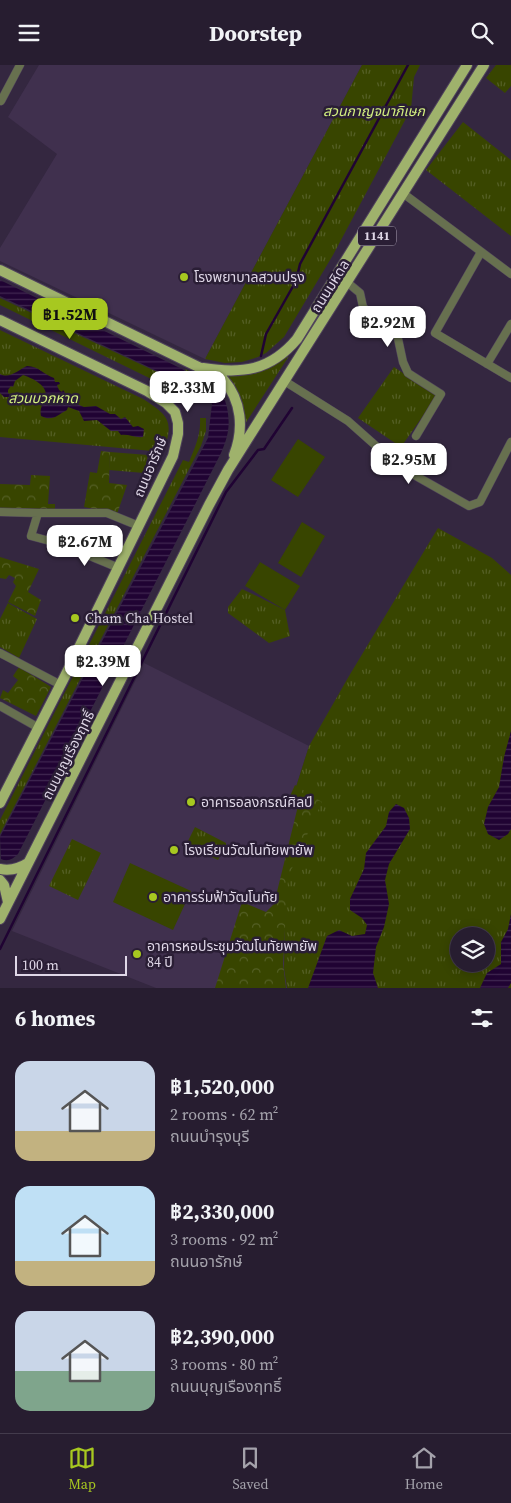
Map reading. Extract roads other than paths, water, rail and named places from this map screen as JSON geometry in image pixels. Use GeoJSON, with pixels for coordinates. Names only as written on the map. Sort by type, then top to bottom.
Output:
{"type":"FeatureCollection","features":[{"type":"Feature","properties":{"kind":"main road","name":"ถนนมหิดล"},"geometry":{"type":"LineString","coordinates":[[203,368],[244,370],[271,361],[286,352],[297,339],[467,65]]}},
{"type":"Feature","properties":{"kind":"main road","name":"ถนนมหิดล"},"geometry":{"type":"LineString","coordinates":[[228,470],[286,382],[484,65]]}},
{"type":"Feature","properties":{"kind":"main road"},"geometry":{"type":"LineString","coordinates":[[459,77],[472,85]]}},
{"type":"Feature","properties":{"kind":"main road"},"geometry":{"type":"LineString","coordinates":[[0,270],[223,379],[229,386],[238,404],[240,434],[228,470]]}},
{"type":"Feature","properties":{"kind":"main road","name":"ถนนอารักษ์"},"geometry":{"type":"LineString","coordinates":[[0,320],[147,391],[166,403],[175,412],[178,423],[178,434],[173,456],[61,685],[0,803]]}},
{"type":"Feature","properties":{"kind":"main road","name":"ถนนบุญเรืองฤทธิ์"},"geometry":{"type":"LineString","coordinates":[[0,919],[228,470]]}},
{"type":"Feature","properties":{"kind":"main road"},"geometry":{"type":"LineString","coordinates":[[0,869],[11,871],[28,863]]}},
{"type":"Feature","properties":{"kind":"main road"},"geometry":{"type":"LineString","coordinates":[[0,880],[4,885],[8,902]]}},
{"type":"Feature","properties":{"kind":"street"},"geometry":{"type":"LineString","coordinates":[[1,101],[20,65]]}},
{"type":"Feature","properties":{"kind":"street"},"geometry":{"type":"LineString","coordinates":[[404,194],[511,274]]}},
{"type":"Feature","properties":{"kind":"street"},"geometry":{"type":"LineString","coordinates":[[481,252],[435,333],[511,378]]}},
{"type":"Feature","properties":{"kind":"street"},"geometry":{"type":"LineString","coordinates":[[348,283],[360,293],[363,307],[373,317],[397,334],[403,362],[408,373],[441,393],[416,436]]}},
{"type":"Feature","properties":{"kind":"street"},"geometry":{"type":"LineString","coordinates":[[487,364],[511,324]]}},
{"type":"Feature","properties":{"kind":"street"},"geometry":{"type":"LineString","coordinates":[[286,382],[348,421],[393,461],[416,477],[469,506],[480,503],[511,442]]}},
{"type":"Feature","properties":{"kind":"street"},"geometry":{"type":"LineString","coordinates":[[0,512],[107,513],[140,526]]}},
{"type":"Feature","properties":{"kind":"street"},"geometry":{"type":"LineString","coordinates":[[38,513],[31,536],[60,544],[119,568]]}},
{"type":"Feature","properties":{"kind":"street"},"geometry":{"type":"LineString","coordinates":[[0,653],[61,685]]}},
{"type":"Feature","properties":{"kind":"street"},"geometry":{"type":"LineString","coordinates":[[0,706],[39,728]]}},
{"type":"Feature","properties":{"kind":"waterway"},"geometry":{"type":"LineString","coordinates":[[261,356],[266,334],[296,281],[300,264],[408,65]]}},
{"type":"Feature","properties":{"kind":"waterway"},"geometry":{"type":"LineString","coordinates":[[0,949],[226,492],[258,450],[264,449],[292,408]]}},
{"type":"Feature","properties":{"kind":"place","name":"โรงพยาบาลสวนปรุง"},"geometry":{"type":"Point","coordinates":[184,277]}},
{"type":"Feature","properties":{"kind":"place","name":"Cham Cha Hostel"},"geometry":{"type":"Point","coordinates":[75,618]}},
{"type":"Feature","properties":{"kind":"place","name":"อาคารอลงกรณ์ศิลป์"},"geometry":{"type":"Point","coordinates":[191,802]}},
{"type":"Feature","properties":{"kind":"place","name":"โรงเรียนวัฒโนทัยพายัพ"},"geometry":{"type":"Point","coordinates":[174,850]}},
{"type":"Feature","properties":{"kind":"place","name":"อาคารร่มฟ้าวัฒโนทัย"},"geometry":{"type":"Point","coordinates":[153,897]}},
{"type":"Feature","properties":{"kind":"place","name":"อาคารหอประชุมวัฒโนทัยพายัพ 84 ปี"},"geometry":{"type":"Point","coordinates":[137,954]}},
{"type":"Feature","properties":{"kind":"park label","name":"สวนกาญจนาภิเษก"},"geometry":{"type":"Point","coordinates":[374,111]}},
{"type":"Feature","properties":{"kind":"park label","name":"สวนบวกหาด"},"geometry":{"type":"Point","coordinates":[43,398]}}]}
